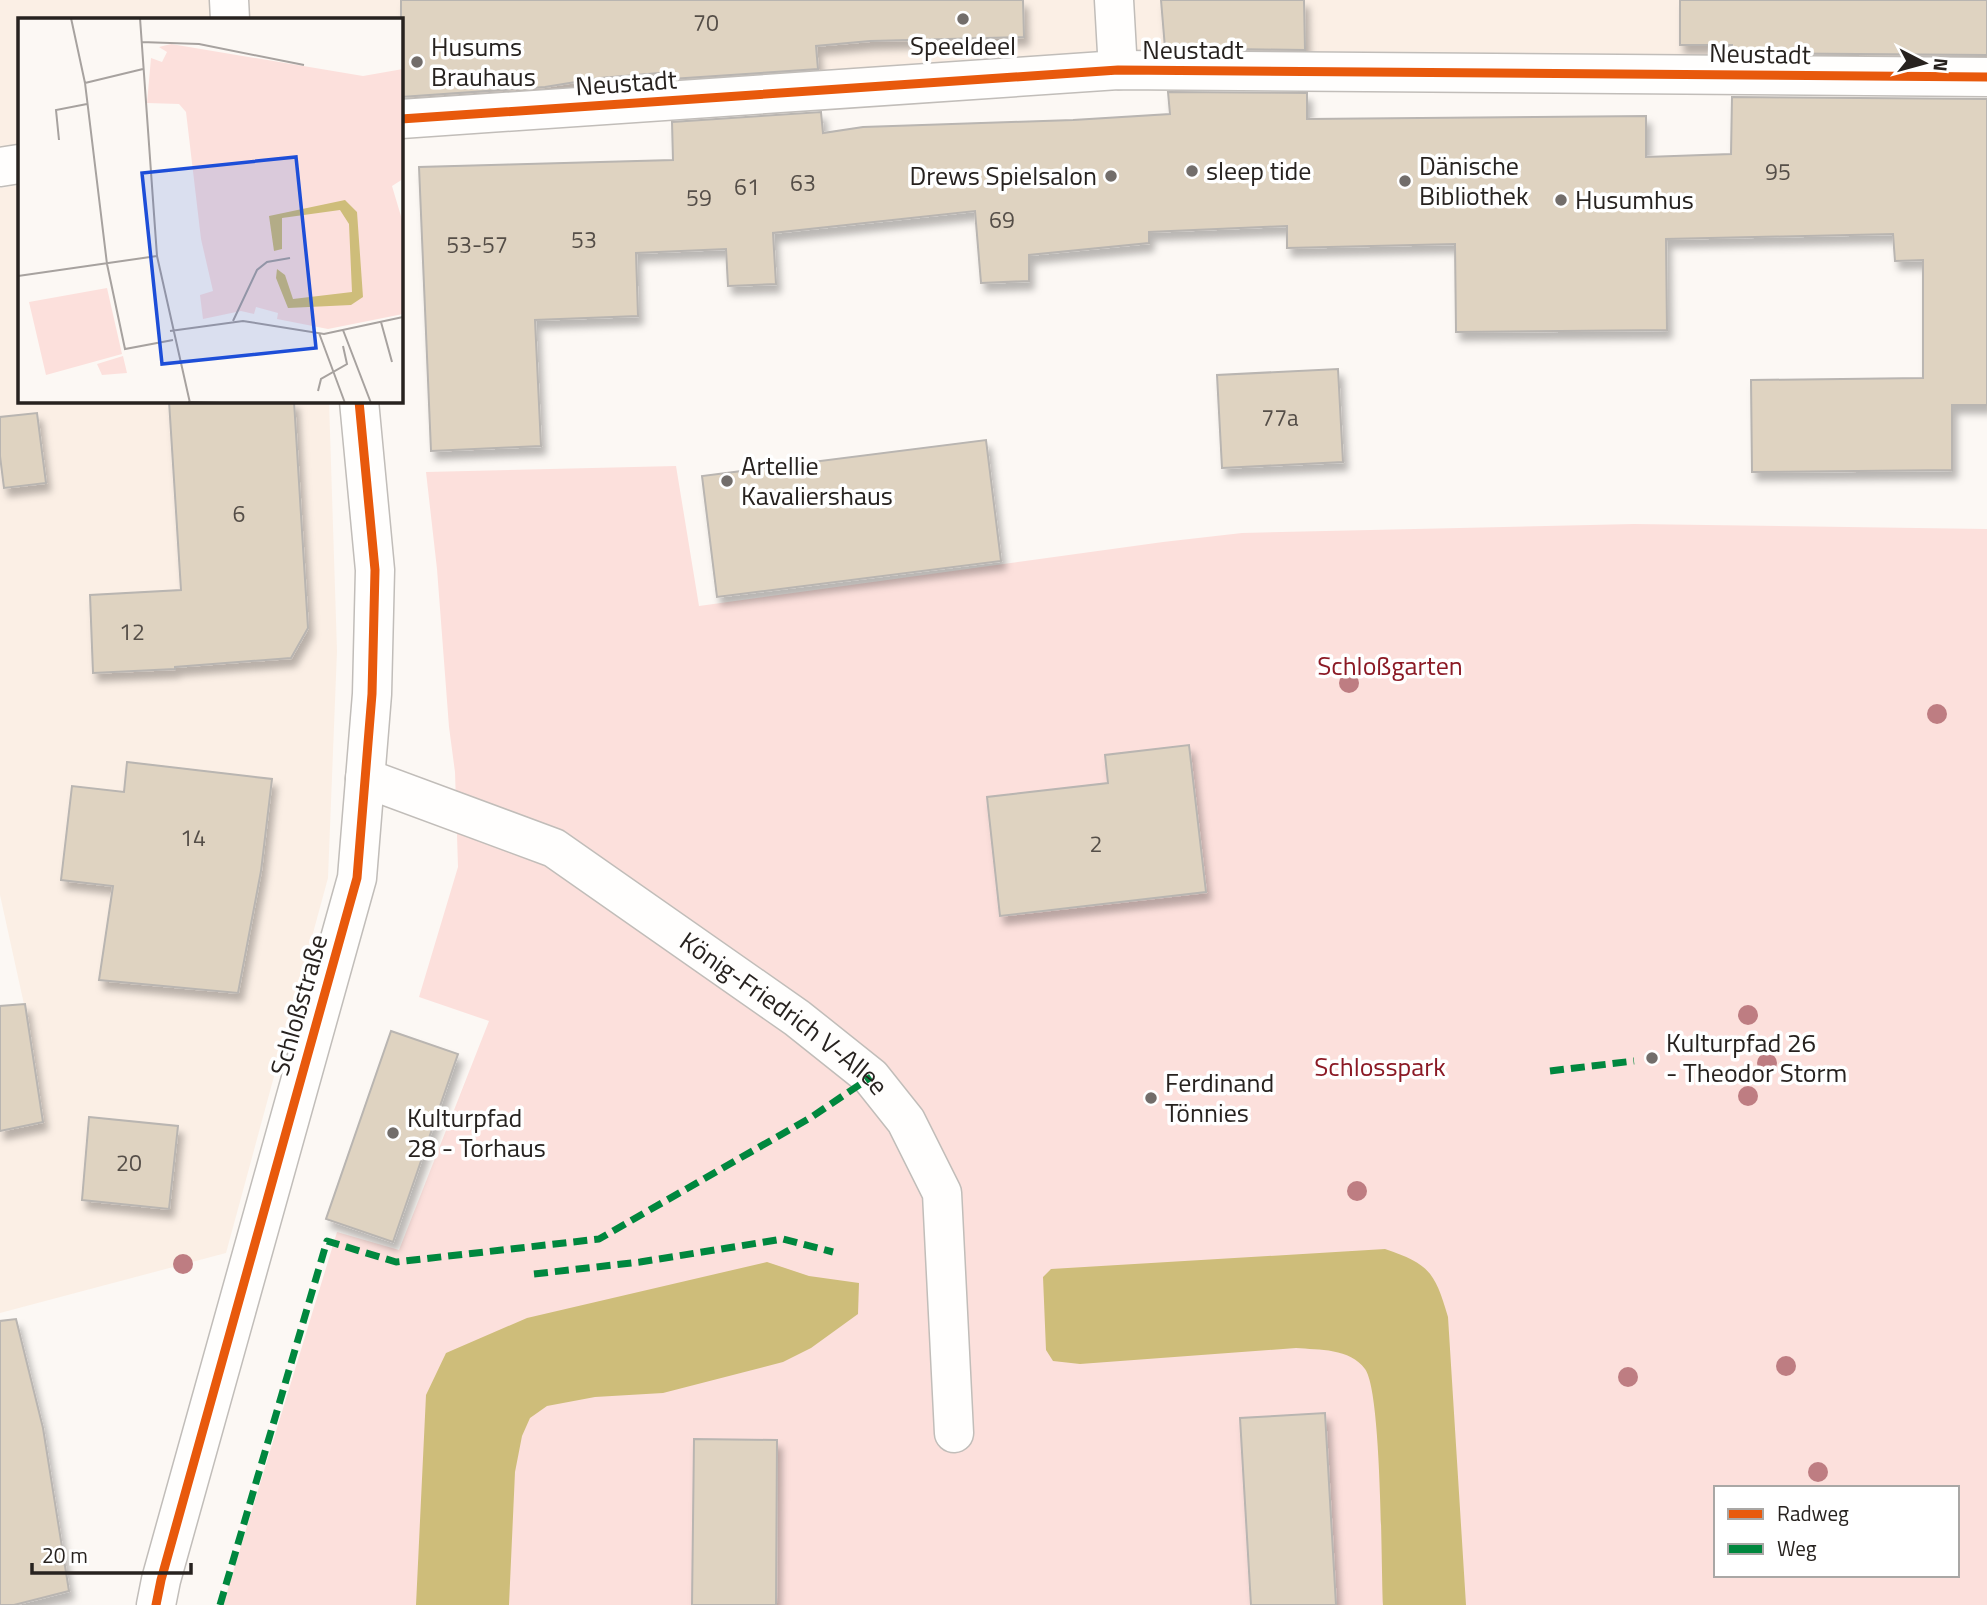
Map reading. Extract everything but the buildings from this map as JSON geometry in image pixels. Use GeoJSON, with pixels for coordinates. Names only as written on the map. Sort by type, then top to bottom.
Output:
{"type":"FeatureCollection","features":[{"type":"Feature","properties":{"kind":"street"},"geometry":{"type":"LineString","coordinates":[[229,0],[230,18]]}},
{"type":"Feature","properties":{"kind":"street"},"geometry":{"type":"LineString","coordinates":[[1114,0],[1118,70]]}},
{"type":"Feature","properties":{"kind":"street","name":"Neustadt"},"geometry":{"type":"LineString","coordinates":[[402,119],[1118,70],[1987,77]]}},
{"type":"Feature","properties":{"kind":"street"},"geometry":{"type":"LineString","coordinates":[[0,167],[18,164]]}},
{"type":"Feature","properties":{"kind":"street","name":"Schloßstraße"},"geometry":{"type":"LineString","coordinates":[[156,1605],[357,878],[372,694],[375,570],[359,402]]}},
{"type":"Feature","properties":{"kind":"street","name":"König-Friedrich V-Allee"},"geometry":{"type":"LineString","coordinates":[[365,778],[554,848],[797,1018],[871,1077],[906,1121],[942,1193],[954,1433]]}},
{"type":"Feature","properties":{"kind":"shaded area"},"geometry":{"type":"Polygon","coordinates":[[[0,0],[209,0],[211,18],[18,18],[18,155],[0,158],[0,0]]]}},
{"type":"Feature","properties":{"kind":"shaded area"},"geometry":{"type":"Polygon","coordinates":[[[236,0],[1100,0],[1104,59],[402,114],[402,18],[238,18],[236,0]]]}},
{"type":"Feature","properties":{"kind":"shaded area"},"geometry":{"type":"Polygon","coordinates":[[[1128,0],[1987,0],[1987,68],[1132,55],[1128,0]]]}},
{"type":"Feature","properties":{"kind":"shaded area"},"geometry":{"type":"Polygon","coordinates":[[[18,185],[18,402],[329,402],[337,651],[328,878],[226,1253],[0,1313],[0,1131],[42,1122],[27,1018],[0,895],[0,188],[18,185]]]}},
{"type":"Feature","properties":{"kind":"shaded area"},"geometry":{"type":"Polygon","coordinates":[[[1385,1249],[1412,1260],[1428,1272],[1439,1290],[1448,1317],[1466,1605],[1383,1605],[1375,1410],[1371,1384],[1365,1369],[1351,1357],[1333,1351],[1296,1348],[1080,1364],[1053,1361],[1046,1350],[1043,1277],[1051,1269],[1385,1249]]]}},
{"type":"Feature","properties":{"kind":"shaded area"},"geometry":{"type":"Polygon","coordinates":[[[767,1262],[809,1276],[859,1283],[858,1314],[811,1348],[783,1362],[663,1393],[595,1397],[547,1406],[530,1418],[522,1436],[515,1472],[509,1605],[416,1605],[426,1395],[446,1353],[527,1318],[767,1262]]]}},
{"type":"Feature","properties":{"kind":"green space","name":"Schlosspark"},"geometry":{"type":"Polygon","coordinates":[[[676,466],[699,606],[1242,533],[1634,524],[1987,529],[1987,1605],[223,1605],[337,1232],[399,1250],[489,1021],[419,997],[458,867],[455,772],[426,472],[676,466]]]}},
{"type":"Feature","properties":{"kind":"marked path"},"geometry":{"type":"LineString","coordinates":[[1550,1071],[1634,1061]]}},
{"type":"Feature","properties":{"kind":"marked path"},"geometry":{"type":"LineString","coordinates":[[220,1605],[327,1241],[396,1262],[599,1239],[810,1118],[871,1077]]}},
{"type":"Feature","properties":{"kind":"marked path"},"geometry":{"type":"LineString","coordinates":[[534,1274],[640,1262],[783,1239],[833,1252]]}},
{"type":"Feature","properties":{"kind":"cycle path"},"geometry":{"type":"LineString","coordinates":[[402,119],[1118,70],[1987,77]]}},
{"type":"Feature","properties":{"kind":"cycle path"},"geometry":{"type":"LineString","coordinates":[[156,1605],[357,878],[372,694],[375,570],[359,402]]}},
{"type":"Feature","properties":{"kind":"place","name":"Speeldeel"},"geometry":{"type":"Point","coordinates":[963,19]}},
{"type":"Feature","properties":{"kind":"place","name":"Husums Brauhaus"},"geometry":{"type":"Point","coordinates":[417,62]}},
{"type":"Feature","properties":{"kind":"place","name":"sleep tide"},"geometry":{"type":"Point","coordinates":[1192,171]}},
{"type":"Feature","properties":{"kind":"place","name":"Drews Spielsalon"},"geometry":{"type":"Point","coordinates":[1111,176]}},
{"type":"Feature","properties":{"kind":"place","name":"Dänische Bibliothek"},"geometry":{"type":"Point","coordinates":[1405,181]}},
{"type":"Feature","properties":{"kind":"place","name":"Husumhus"},"geometry":{"type":"Point","coordinates":[1561,200]}},
{"type":"Feature","properties":{"kind":"place","name":"Artellie Kavaliershaus"},"geometry":{"type":"Point","coordinates":[727,481]}},
{"type":"Feature","properties":{"kind":"place","name":"Kulturpfad 26 - Theodor Storm"},"geometry":{"type":"Point","coordinates":[1652,1058]}},
{"type":"Feature","properties":{"kind":"place","name":"Ferdinand Tönnies"},"geometry":{"type":"Point","coordinates":[1151,1098]}},
{"type":"Feature","properties":{"kind":"place","name":"Kulturpfad 28 - Torhaus"},"geometry":{"type":"Point","coordinates":[393,1133]}},
{"type":"Feature","properties":{"kind":"park label","name":"Schloßgarten"},"geometry":{"type":"Point","coordinates":[1390,666]}}]}
